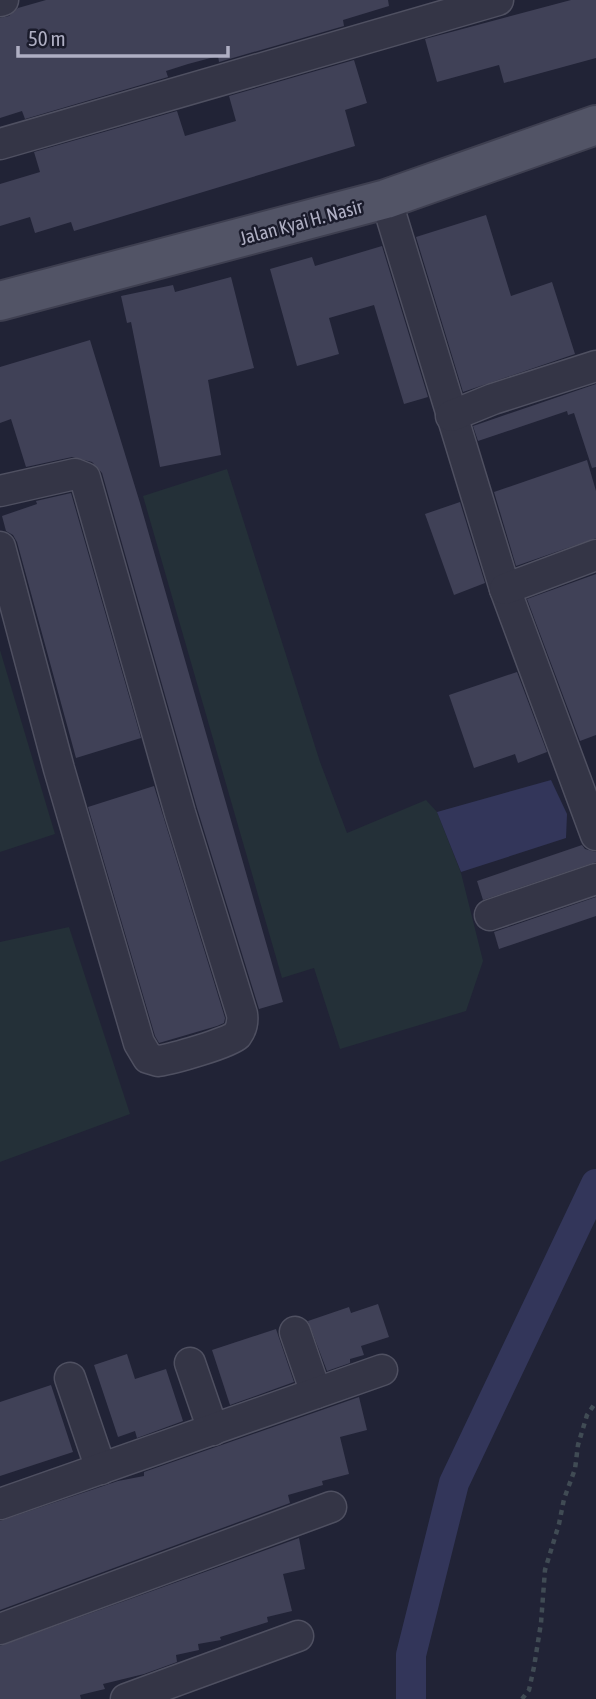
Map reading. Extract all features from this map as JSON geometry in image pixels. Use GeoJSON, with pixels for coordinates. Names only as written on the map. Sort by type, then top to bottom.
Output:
{"type":"FeatureCollection","features":[{"type":"Feature","properties":{"kind":"main road","name":"Jalan Kyai H. Nasir"},"geometry":{"type":"LineString","coordinates":[[0,300],[386,199],[596,125]]}},
{"type":"Feature","properties":{"kind":"street"},"geometry":{"type":"LineString","coordinates":[[0,144],[493,1]]}},
{"type":"Feature","properties":{"kind":"street"},"geometry":{"type":"LineString","coordinates":[[386,199],[505,589],[596,835]]}},
{"type":"Feature","properties":{"kind":"street"},"geometry":{"type":"LineString","coordinates":[[451,416],[596,366]]}},
{"type":"Feature","properties":{"kind":"street"},"geometry":{"type":"LineString","coordinates":[[0,491],[75,474],[85,478],[180,813],[242,1014],[241,1028],[227,1042],[158,1061],[148,1058],[139,1043],[63,781],[0,547]]}},
{"type":"Feature","properties":{"kind":"street"},"geometry":{"type":"LineString","coordinates":[[505,589],[596,555]]}},
{"type":"Feature","properties":{"kind":"street"},"geometry":{"type":"LineString","coordinates":[[490,915],[596,879]]}},
{"type":"Feature","properties":{"kind":"street"},"geometry":{"type":"LineString","coordinates":[[295,1332],[316,1393]]}},
{"type":"Feature","properties":{"kind":"street"},"geometry":{"type":"LineString","coordinates":[[190,1363],[213,1430]]}},
{"type":"Feature","properties":{"kind":"street"},"geometry":{"type":"LineString","coordinates":[[0,1504],[382,1370]]}},
{"type":"Feature","properties":{"kind":"street"},"geometry":{"type":"LineString","coordinates":[[70,1377],[101,1469]]}},
{"type":"Feature","properties":{"kind":"street"},"geometry":{"type":"LineString","coordinates":[[0,1629],[331,1507]]}},
{"type":"Feature","properties":{"kind":"street"},"geometry":{"type":"LineString","coordinates":[[126,1699],[298,1636]]}},
{"type":"Feature","properties":{"kind":"path"},"geometry":{"type":"LineString","coordinates":[[522,1699],[529,1690],[534,1667],[545,1570],[575,1468],[587,1415],[596,1402]]}},
{"type":"Feature","properties":{"kind":"shaded area"},"geometry":{"type":"Polygon","coordinates":[[[227,469],[320,762],[347,833],[426,800],[437,812],[461,873],[483,961],[466,1011],[340,1049],[314,968],[282,978],[143,496],[227,469]]]}},
{"type":"Feature","properties":{"kind":"shaded area"},"geometry":{"type":"Polygon","coordinates":[[[0,650],[55,834],[0,852],[0,650]]]}},
{"type":"Feature","properties":{"kind":"shaded area"},"geometry":{"type":"Polygon","coordinates":[[[69,927],[130,1114],[0,1162],[0,942],[69,927]]]}},
{"type":"Feature","properties":{"kind":"water"},"geometry":{"type":"Polygon","coordinates":[[[551,780],[567,814],[566,838],[461,872],[437,812],[551,780]]]}},
{"type":"Feature","properties":{"kind":"building"},"geometry":{"type":"Polygon","coordinates":[[[46,0],[388,0],[389,6],[343,20],[344,26],[219,62],[218,56],[188,64],[166,71],[168,77],[25,119],[22,111],[0,118],[0,18],[9,16],[18,8],[46,0]]]}},
{"type":"Feature","properties":{"kind":"building"},"geometry":{"type":"Polygon","coordinates":[[[571,0],[596,0],[596,58],[504,83],[499,65],[437,82],[425,39],[571,0]]]}},
{"type":"Feature","properties":{"kind":"building"},"geometry":{"type":"Polygon","coordinates":[[[354,60],[367,103],[345,110],[355,146],[74,231],[71,222],[35,233],[30,217],[0,226],[0,184],[40,172],[34,152],[177,111],[185,136],[236,121],[229,96],[354,60]]]}},
{"type":"Feature","properties":{"kind":"building"},"geometry":{"type":"Polygon","coordinates":[[[486,215],[511,296],[552,282],[575,354],[463,392],[416,237],[486,215]]]}},
{"type":"Feature","properties":{"kind":"building"},"geometry":{"type":"Polygon","coordinates":[[[382,246],[428,397],[404,404],[374,305],[329,318],[339,354],[297,366],[270,269],[312,257],[315,266],[382,246]]]}},
{"type":"Feature","properties":{"kind":"building"},"geometry":{"type":"Polygon","coordinates":[[[231,277],[254,368],[208,380],[221,455],[160,467],[131,322],[127,323],[121,296],[173,285],[175,292],[231,277]]]}},
{"type":"Feature","properties":{"kind":"building"},"geometry":{"type":"Polygon","coordinates":[[[90,340],[140,503],[283,1002],[259,1009],[197,808],[102,473],[92,462],[72,457],[26,467],[11,419],[0,423],[0,367],[90,340]]]}},
{"type":"Feature","properties":{"kind":"building"},"geometry":{"type":"Polygon","coordinates":[[[596,384],[596,467],[592,468],[574,413],[568,415],[567,411],[478,441],[473,426],[596,384]]]}},
{"type":"Feature","properties":{"kind":"building"},"geometry":{"type":"Polygon","coordinates":[[[587,460],[596,491],[596,538],[516,566],[494,492],[587,460]]]}},
{"type":"Feature","properties":{"kind":"building"},"geometry":{"type":"Polygon","coordinates":[[[71,493],[141,738],[76,758],[17,542],[13,535],[6,531],[2,516],[37,504],[36,501],[71,493]]]}},
{"type":"Feature","properties":{"kind":"building"},"geometry":{"type":"Polygon","coordinates":[[[460,502],[485,583],[454,595],[425,514],[460,502]]]}},
{"type":"Feature","properties":{"kind":"building"},"geometry":{"type":"Polygon","coordinates":[[[596,574],[596,735],[580,741],[527,599],[596,574]]]}},
{"type":"Feature","properties":{"kind":"building"},"geometry":{"type":"Polygon","coordinates":[[[517,672],[547,752],[518,763],[515,754],[474,768],[449,695],[517,672]]]}},
{"type":"Feature","properties":{"kind":"building"},"geometry":{"type":"Polygon","coordinates":[[[154,786],[225,1018],[224,1023],[217,1026],[159,1043],[88,807],[154,786]]]}},
{"type":"Feature","properties":{"kind":"building"},"geometry":{"type":"Polygon","coordinates":[[[582,845],[585,849],[596,852],[596,862],[483,900],[477,881],[582,845]]]}},
{"type":"Feature","properties":{"kind":"building"},"geometry":{"type":"Polygon","coordinates":[[[596,897],[596,916],[499,949],[494,932],[596,897]]]}},
{"type":"Feature","properties":{"kind":"building"},"geometry":{"type":"Polygon","coordinates":[[[378,1304],[389,1337],[361,1346],[364,1355],[327,1371],[308,1321],[349,1307],[351,1313],[378,1304]]]}},
{"type":"Feature","properties":{"kind":"building"},"geometry":{"type":"Polygon","coordinates":[[[276,1329],[294,1382],[230,1405],[212,1350],[276,1329]]]}},
{"type":"Feature","properties":{"kind":"building"},"geometry":{"type":"Polygon","coordinates":[[[127,1354],[135,1379],[166,1369],[183,1421],[137,1438],[135,1431],[118,1437],[94,1365],[127,1354]]]}},
{"type":"Feature","properties":{"kind":"building"},"geometry":{"type":"Polygon","coordinates":[[[51,1385],[73,1452],[0,1476],[0,1402],[51,1385]]]}},
{"type":"Feature","properties":{"kind":"building"},"geometry":{"type":"Polygon","coordinates":[[[359,1397],[367,1430],[340,1437],[349,1474],[322,1481],[323,1485],[288,1495],[290,1503],[0,1610],[0,1521],[118,1481],[144,1476],[144,1472],[359,1397]]]}},
{"type":"Feature","properties":{"kind":"building"},"geometry":{"type":"Polygon","coordinates":[[[299,1538],[305,1569],[283,1574],[292,1611],[267,1617],[268,1622],[220,1637],[221,1640],[198,1644],[199,1650],[176,1655],[177,1662],[103,1684],[105,1689],[80,1695],[81,1699],[0,1699],[0,1646],[299,1538]]]}},
{"type":"Feature","properties":{"kind":"waterway"},"geometry":{"type":"LineString","coordinates":[[411,1699],[411,1655],[454,1483],[596,1184]]}}]}
